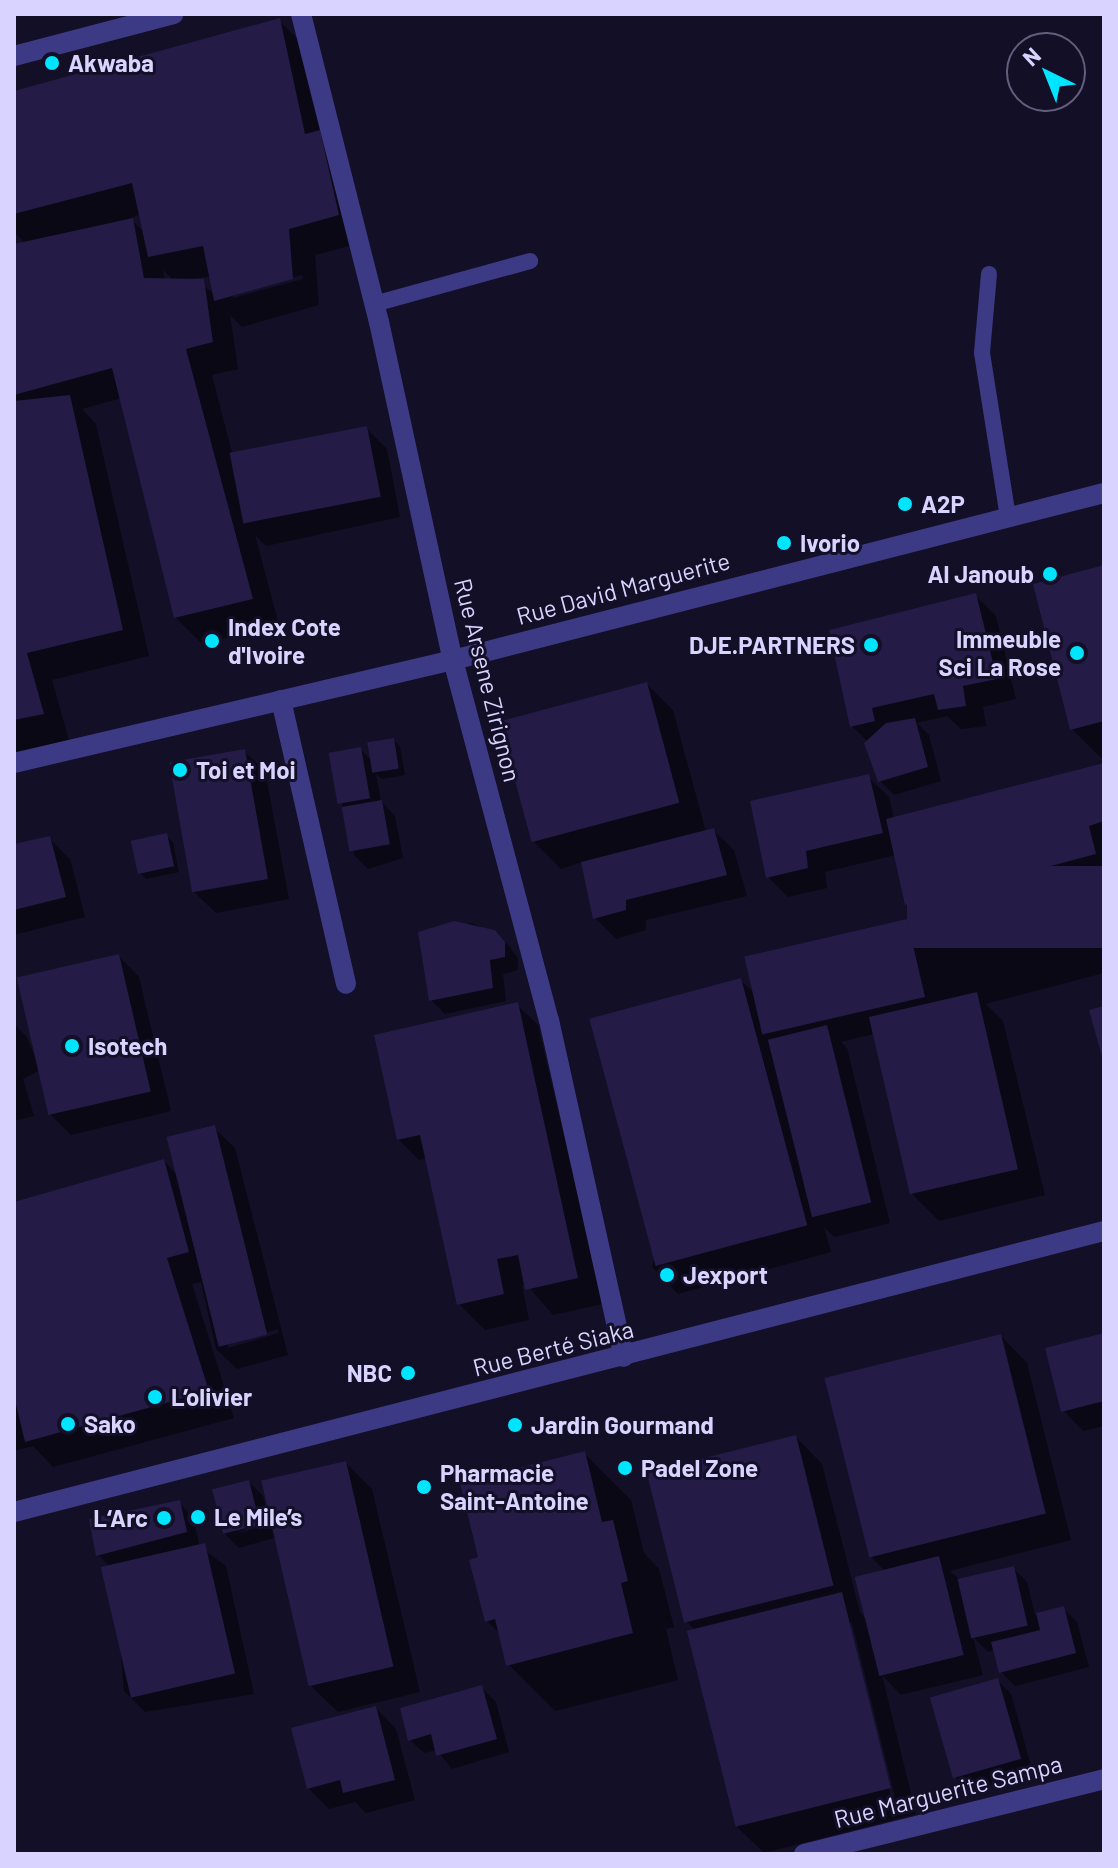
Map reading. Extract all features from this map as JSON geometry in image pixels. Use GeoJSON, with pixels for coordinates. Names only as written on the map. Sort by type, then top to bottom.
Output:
{"type":"FeatureCollection","features":[{"type":"Feature","properties":{"kind":"street"},"geometry":{"type":"LineString","coordinates":[[14,56],[174,14]]}},
{"type":"Feature","properties":{"kind":"street","name":"Rue Arsene Zirignon"},"geometry":{"type":"LineString","coordinates":[[301,14],[374,304],[453,660],[549,1020],[624,1357]]}},
{"type":"Feature","properties":{"kind":"street","name":"Rue David Marguerite"},"geometry":{"type":"LineString","coordinates":[[14,763],[453,660],[1104,493]]}},
{"type":"Feature","properties":{"kind":"street"},"geometry":{"type":"LineString","coordinates":[[281,700],[346,984]]}},
{"type":"Feature","properties":{"kind":"street","name":"Rue Berté Siaka"},"geometry":{"type":"LineString","coordinates":[[14,1512],[1104,1231]]}},
{"type":"Feature","properties":{"kind":"street","name":"Rue Marguerite Sampa"},"geometry":{"type":"LineString","coordinates":[[804,1854],[1104,1779]]}},
{"type":"Feature","properties":{"kind":"lane"},"geometry":{"type":"LineString","coordinates":[[374,304],[530,261]]}},
{"type":"Feature","properties":{"kind":"lane"},"geometry":{"type":"LineString","coordinates":[[989,274],[982,353],[1008,517]]}},
{"type":"Feature","properties":{"kind":"building"},"geometry":{"type":"Polygon","coordinates":[[[280,18],[305,134],[320,130],[339,215],[289,229],[293,279],[214,301],[203,246],[148,257],[132,183],[14,214],[14,91],[280,18]]]}},
{"type":"Feature","properties":{"kind":"building"},"geometry":{"type":"Polygon","coordinates":[[[133,218],[144,278],[204,279],[213,342],[186,349],[253,599],[174,618],[112,368],[14,395],[14,244],[133,218]]]}},
{"type":"Feature","properties":{"kind":"building"},"geometry":{"type":"Polygon","coordinates":[[[70,395],[123,630],[27,653],[44,714],[14,720],[14,401],[70,395]]]}},
{"type":"Feature","properties":{"kind":"building"},"geometry":{"type":"Polygon","coordinates":[[[367,426],[381,497],[243,523],[230,453],[367,426]]]}},
{"type":"Feature","properties":{"kind":"building","name":"Immeuble Sci La Rose"},"geometry":{"type":"Polygon","coordinates":[[[1104,565],[1104,721],[1070,730],[1033,584],[1104,565]]]}},
{"type":"Feature","properties":{"kind":"building"},"geometry":{"type":"Polygon","coordinates":[[[976,593],[997,679],[963,686],[966,706],[938,710],[934,694],[872,708],[875,721],[850,727],[829,630],[976,593]]]}},
{"type":"Feature","properties":{"kind":"building"},"geometry":{"type":"Polygon","coordinates":[[[647,682],[679,803],[532,842],[499,722],[647,682]]]}},
{"type":"Feature","properties":{"kind":"building"},"geometry":{"type":"Polygon","coordinates":[[[915,718],[928,767],[878,782],[864,743],[886,723],[915,718]]]}},
{"type":"Feature","properties":{"kind":"building"},"geometry":{"type":"Polygon","coordinates":[[[394,738],[399,769],[372,773],[367,742],[394,738]]]}},
{"type":"Feature","properties":{"kind":"building"},"geometry":{"type":"Polygon","coordinates":[[[361,747],[370,798],[338,804],[329,753],[361,747]]]}},
{"type":"Feature","properties":{"kind":"building"},"geometry":{"type":"Polygon","coordinates":[[[245,749],[268,879],[192,892],[169,762],[245,749]]]}},
{"type":"Feature","properties":{"kind":"building"},"geometry":{"type":"Polygon","coordinates":[[[1104,763],[1104,821],[1089,826],[1096,854],[905,905],[886,819],[1104,763]]]}},
{"type":"Feature","properties":{"kind":"building"},"geometry":{"type":"Polygon","coordinates":[[[869,774],[883,833],[806,851],[808,868],[766,878],[750,801],[869,774]]]}},
{"type":"Feature","properties":{"kind":"building"},"geometry":{"type":"Polygon","coordinates":[[[382,800],[390,844],[349,851],[342,807],[382,800]]]}},
{"type":"Feature","properties":{"kind":"building"},"geometry":{"type":"Polygon","coordinates":[[[714,828],[727,875],[626,900],[626,910],[593,919],[581,862],[714,828]]]}},
{"type":"Feature","properties":{"kind":"building"},"geometry":{"type":"Polygon","coordinates":[[[167,833],[174,866],[138,874],[131,841],[167,833]]]}},
{"type":"Feature","properties":{"kind":"building"},"geometry":{"type":"Polygon","coordinates":[[[50,836],[66,897],[14,910],[14,844],[50,836]]]}},
{"type":"Feature","properties":{"kind":"building"},"geometry":{"type":"Polygon","coordinates":[[[907,866],[1104,866],[1104,948],[907,948],[907,866]]]}},
{"type":"Feature","properties":{"kind":"building"},"geometry":{"type":"Polygon","coordinates":[[[907,919],[925,997],[762,1035],[744,957],[907,919]]]}},
{"type":"Feature","properties":{"kind":"building"},"geometry":{"type":"Polygon","coordinates":[[[454,921],[495,930],[505,942],[505,957],[490,960],[493,988],[429,1001],[418,932],[454,921]]]}},
{"type":"Feature","properties":{"kind":"building"},"geometry":{"type":"Polygon","coordinates":[[[119,954],[151,1091],[48,1115],[17,978],[119,954]]]}},
{"type":"Feature","properties":{"kind":"building"},"geometry":{"type":"Polygon","coordinates":[[[741,978],[807,1225],[656,1266],[589,1019],[741,978]]]}},
{"type":"Feature","properties":{"kind":"building"},"geometry":{"type":"Polygon","coordinates":[[[977,992],[1018,1169],[910,1194],[869,1017],[977,992]]]}},
{"type":"Feature","properties":{"kind":"building"},"geometry":{"type":"Polygon","coordinates":[[[518,1002],[578,1278],[525,1290],[518,1255],[497,1259],[504,1294],[457,1305],[420,1135],[397,1140],[374,1035],[518,1002]]]}},
{"type":"Feature","properties":{"kind":"building"},"geometry":{"type":"Polygon","coordinates":[[[1104,1006],[1104,1060],[1103,1060],[1089,1010],[1104,1006]]]}},
{"type":"Feature","properties":{"kind":"building"},"geometry":{"type":"Polygon","coordinates":[[[827,1025],[871,1203],[812,1217],[768,1040],[827,1025]]]}},
{"type":"Feature","properties":{"kind":"building"},"geometry":{"type":"Polygon","coordinates":[[[215,1125],[267,1335],[219,1347],[166,1137],[215,1125]]]}},
{"type":"Feature","properties":{"kind":"building"},"geometry":{"type":"Polygon","coordinates":[[[164,1159],[189,1252],[167,1258],[209,1391],[25,1442],[14,1396],[14,1202],[164,1159]]]}},
{"type":"Feature","properties":{"kind":"building"},"geometry":{"type":"Polygon","coordinates":[[[1104,1333],[1104,1401],[1061,1412],[1045,1348],[1104,1333]]]}},
{"type":"Feature","properties":{"kind":"building"},"geometry":{"type":"Polygon","coordinates":[[[1001,1334],[1046,1514],[869,1558],[824,1378],[1001,1334]]]}},
{"type":"Feature","properties":{"kind":"building"},"geometry":{"type":"Polygon","coordinates":[[[796,1435],[833,1585],[684,1623],[647,1472],[796,1435]]]}},
{"type":"Feature","properties":{"kind":"building"},"geometry":{"type":"Polygon","coordinates":[[[585,1451],[602,1522],[613,1520],[628,1581],[621,1583],[633,1633],[506,1666],[495,1619],[485,1622],[469,1560],[478,1557],[460,1483],[585,1451]]]}},
{"type":"Feature","properties":{"kind":"building"},"geometry":{"type":"Polygon","coordinates":[[[346,1461],[393,1667],[309,1686],[261,1481],[346,1461]]]}},
{"type":"Feature","properties":{"kind":"building"},"geometry":{"type":"Polygon","coordinates":[[[249,1480],[260,1525],[223,1534],[212,1489],[249,1480]]]}},
{"type":"Feature","properties":{"kind":"building"},"geometry":{"type":"Polygon","coordinates":[[[180,1500],[187,1532],[96,1556],[89,1519],[180,1500]]]}},
{"type":"Feature","properties":{"kind":"building"},"geometry":{"type":"Polygon","coordinates":[[[205,1543],[235,1674],[131,1698],[101,1567],[205,1543]]]}},
{"type":"Feature","properties":{"kind":"building"},"geometry":{"type":"Polygon","coordinates":[[[939,1556],[964,1655],[879,1676],[855,1577],[939,1556]]]}},
{"type":"Feature","properties":{"kind":"building"},"geometry":{"type":"Polygon","coordinates":[[[1014,1566],[1028,1625],[971,1638],[957,1579],[1014,1566]]]}},
{"type":"Feature","properties":{"kind":"building"},"geometry":{"type":"Polygon","coordinates":[[[842,1592],[891,1788],[736,1827],[687,1631],[842,1592]]]}},
{"type":"Feature","properties":{"kind":"building"},"geometry":{"type":"Polygon","coordinates":[[[1064,1606],[1076,1653],[999,1673],[991,1642],[1040,1630],[1036,1613],[1064,1606]]]}},
{"type":"Feature","properties":{"kind":"building"},"geometry":{"type":"Polygon","coordinates":[[[998,1678],[1021,1759],[953,1778],[930,1698],[998,1678]]]}},
{"type":"Feature","properties":{"kind":"building"},"geometry":{"type":"Polygon","coordinates":[[[482,1685],[497,1739],[436,1756],[431,1734],[408,1741],[400,1708],[482,1685]]]}},
{"type":"Feature","properties":{"kind":"building"},"geometry":{"type":"Polygon","coordinates":[[[376,1706],[395,1780],[343,1793],[340,1780],[307,1789],[291,1728],[376,1706]]]}},
{"type":"Feature","properties":{"kind":"place","name":"Akwaba"},"geometry":{"type":"Point","coordinates":[52,63]}},
{"type":"Feature","properties":{"kind":"place","name":"A2P"},"geometry":{"type":"Point","coordinates":[905,504]}},
{"type":"Feature","properties":{"kind":"place","name":"Ivorio"},"geometry":{"type":"Point","coordinates":[784,543]}},
{"type":"Feature","properties":{"kind":"place","name":"Al Janoub"},"geometry":{"type":"Point","coordinates":[1050,574]}},
{"type":"Feature","properties":{"kind":"place","name":"Index Cote d'Ivoire"},"geometry":{"type":"Point","coordinates":[212,641]}},
{"type":"Feature","properties":{"kind":"place","name":"DJE.PARTNERS"},"geometry":{"type":"Point","coordinates":[871,645]}},
{"type":"Feature","properties":{"kind":"place","name":"Immeuble Sci La Rose"},"geometry":{"type":"Point","coordinates":[1077,653]}},
{"type":"Feature","properties":{"kind":"place","name":"Toi et Moi"},"geometry":{"type":"Point","coordinates":[180,770]}},
{"type":"Feature","properties":{"kind":"place","name":"Isotech"},"geometry":{"type":"Point","coordinates":[72,1046]}},
{"type":"Feature","properties":{"kind":"place","name":"Jexport"},"geometry":{"type":"Point","coordinates":[667,1275]}},
{"type":"Feature","properties":{"kind":"place","name":"NBC"},"geometry":{"type":"Point","coordinates":[408,1373]}},
{"type":"Feature","properties":{"kind":"place","name":"L’olivier"},"geometry":{"type":"Point","coordinates":[155,1397]}},
{"type":"Feature","properties":{"kind":"place","name":"Sako"},"geometry":{"type":"Point","coordinates":[68,1424]}},
{"type":"Feature","properties":{"kind":"place","name":"Jardin Gourmand"},"geometry":{"type":"Point","coordinates":[515,1425]}},
{"type":"Feature","properties":{"kind":"place","name":"Padel Zone"},"geometry":{"type":"Point","coordinates":[625,1468]}},
{"type":"Feature","properties":{"kind":"place","name":"Pharmacie Saint-Antoine"},"geometry":{"type":"Point","coordinates":[424,1487]}},
{"type":"Feature","properties":{"kind":"place","name":"Le Mile’s"},"geometry":{"type":"Point","coordinates":[198,1517]}},
{"type":"Feature","properties":{"kind":"place","name":"L‘Arc"},"geometry":{"type":"Point","coordinates":[164,1518]}}]}
